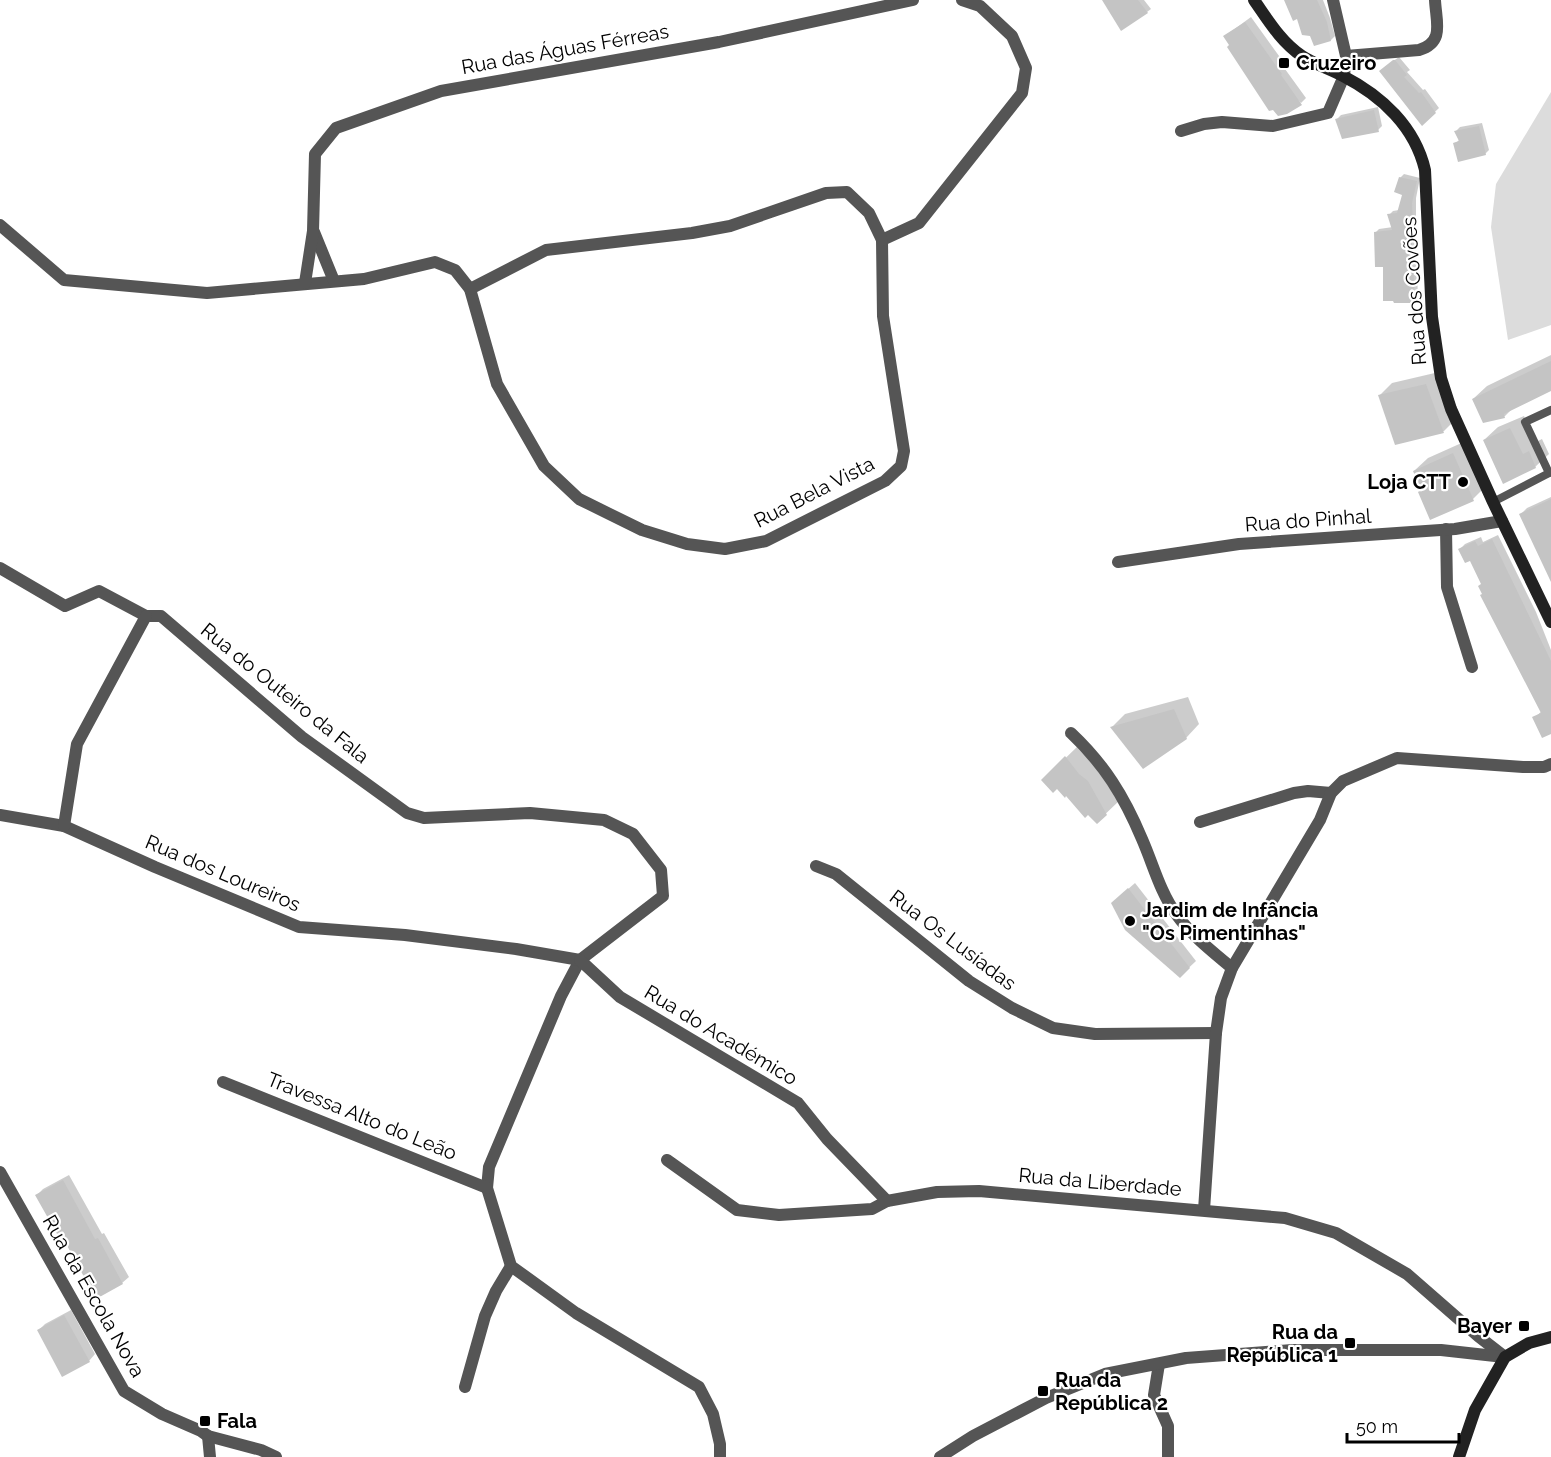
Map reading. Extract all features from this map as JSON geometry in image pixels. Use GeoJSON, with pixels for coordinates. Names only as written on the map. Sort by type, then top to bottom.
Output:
{"type":"FeatureCollection","features":[{"type":"Feature","properties":{"kind":"street","name":"Rua das Águas Férreas"},"geometry":{"type":"LineString","coordinates":[[305,283],[313,231],[315,154],[336,128],[441,91],[719,42],[913,0]]}},
{"type":"Feature","properties":{"kind":"street"},"geometry":{"type":"LineString","coordinates":[[0,225],[64,280],[207,293],[364,279],[435,261],[455,270],[470,289],[546,250],[692,233],[730,226],[826,194],[847,192],[869,213],[882,240],[919,223],[1022,93],[1026,68],[1012,36],[984,3],[962,0]]}},
{"type":"Feature","properties":{"kind":"street","name":"Rua dos Covões"},"geometry":{"type":"LineString","coordinates":[[1254,0],[1276,32],[1302,56],[1344,76],[1383,102],[1408,129],[1420,151],[1425,170],[1432,317],[1441,378],[1451,409],[1551,622]]}},
{"type":"Feature","properties":{"kind":"street"},"geometry":{"type":"LineString","coordinates":[[1181,131],[1204,124],[1222,122],[1273,126],[1328,113],[1344,76],[1346,56],[1333,0]]}},
{"type":"Feature","properties":{"kind":"street"},"geometry":{"type":"LineString","coordinates":[[1346,56],[1419,50],[1430,47],[1435,42],[1437,32],[1435,0]]}},
{"type":"Feature","properties":{"kind":"street","name":"Rua das Águas Férreas"},"geometry":{"type":"LineString","coordinates":[[313,231],[334,281]]}},
{"type":"Feature","properties":{"kind":"street","name":"Rua Bela Vista"},"geometry":{"type":"LineString","coordinates":[[470,289],[497,384],[544,466],[579,499],[642,530],[687,544],[725,549],[766,541],[885,481],[901,466],[904,451],[883,316],[882,240]]}},
{"type":"Feature","properties":{"kind":"street","name":"Rua do Pinhal"},"geometry":{"type":"LineString","coordinates":[[1118,562],[1239,544],[1446,530],[1502,521]]}},
{"type":"Feature","properties":{"kind":"street"},"geometry":{"type":"LineString","coordinates":[[1446,530],[1447,587],[1472,667]]}},
{"type":"Feature","properties":{"kind":"street","name":"Rua do Outeiro da Fala"},"geometry":{"type":"LineString","coordinates":[[0,568],[65,606],[99,591],[147,616],[161,616],[302,737],[407,813],[424,818],[530,813],[604,820],[633,834],[661,870],[663,896],[580,960]]}},
{"type":"Feature","properties":{"kind":"street"},"geometry":{"type":"LineString","coordinates":[[64,826],[77,744],[147,616]]}},
{"type":"Feature","properties":{"kind":"street"},"geometry":{"type":"LineString","coordinates":[[1071,733],[1091,752],[1110,776],[1141,837],[1162,890],[1176,914],[1200,941],[1232,968]]}},
{"type":"Feature","properties":{"kind":"street"},"geometry":{"type":"LineString","coordinates":[[1204,1210],[1216,1034],[1221,998],[1232,968],[1320,820],[1332,793],[1343,781],[1397,758],[1523,767],[1544,767],[1551,764]]}},
{"type":"Feature","properties":{"kind":"street"},"geometry":{"type":"LineString","coordinates":[[1200,822],[1294,793],[1308,791],[1332,793]]}},
{"type":"Feature","properties":{"kind":"street","name":"Rua dos Loureiros"},"geometry":{"type":"LineString","coordinates":[[0,815],[64,826],[299,927],[416,937],[516,949],[580,960]]}},
{"type":"Feature","properties":{"kind":"street","name":"Rua Os Lusíadas"},"geometry":{"type":"LineString","coordinates":[[816,866],[836,874],[969,981],[1012,1008],[1053,1028],[1095,1035],[1216,1034]]}},
{"type":"Feature","properties":{"kind":"street"},"geometry":{"type":"LineString","coordinates":[[580,960],[561,996],[489,1167],[487,1188],[511,1266],[576,1313],[699,1387],[713,1414],[720,1444],[720,1457]]}},
{"type":"Feature","properties":{"kind":"street","name":"Rua do Académico"},"geometry":{"type":"LineString","coordinates":[[580,960],[621,997],[798,1103],[827,1139],[887,1201]]}},
{"type":"Feature","properties":{"kind":"street","name":"Travessa Alto do Leão"},"geometry":{"type":"LineString","coordinates":[[223,1082],[487,1188]]}},
{"type":"Feature","properties":{"kind":"street","name":"Rua da Liberdade"},"geometry":{"type":"LineString","coordinates":[[667,1160],[737,1210],[778,1215],[873,1209],[887,1201],[937,1192],[980,1191],[1285,1218],[1336,1233],[1407,1274],[1505,1357]]}},
{"type":"Feature","properties":{"kind":"street","name":"Rua da Escola Nova"},"geometry":{"type":"LineString","coordinates":[[0,1172],[124,1391],[162,1414],[208,1436],[261,1450],[276,1457]]}},
{"type":"Feature","properties":{"kind":"street"},"geometry":{"type":"LineString","coordinates":[[465,1387],[485,1316],[511,1266]]}},
{"type":"Feature","properties":{"kind":"street"},"geometry":{"type":"LineString","coordinates":[[1459,1457],[1474,1410],[1505,1357],[1529,1344],[1551,1337]]}},
{"type":"Feature","properties":{"kind":"street"},"geometry":{"type":"LineString","coordinates":[[940,1457],[973,1436],[1046,1398],[1105,1374],[1186,1358],[1293,1350],[1441,1350],[1505,1357]]}},
{"type":"Feature","properties":{"kind":"street"},"geometry":{"type":"LineString","coordinates":[[1159,1364],[1154,1395],[1168,1426],[1168,1457]]}},
{"type":"Feature","properties":{"kind":"street"},"geometry":{"type":"LineString","coordinates":[[208,1436],[210,1457]]}},
{"type":"Feature","properties":{"kind":"lane"},"geometry":{"type":"LineString","coordinates":[[1493,502],[1550,472],[1525,422],[1551,410]]}},
{"type":"Feature","properties":{"kind":"shaded area"},"geometry":{"type":"Polygon","coordinates":[[[1551,92],[1551,325],[1508,340],[1491,227],[1496,184],[1551,92]]]}},
{"type":"Feature","properties":{"kind":"building"},"geometry":{"type":"Polygon","coordinates":[[[1102,0],[1138,0],[1148,13],[1121,31],[1102,0]]]}},
{"type":"Feature","properties":{"kind":"building"},"geometry":{"type":"Polygon","coordinates":[[[1284,0],[1317,0],[1327,22],[1331,41],[1314,46],[1310,36],[1302,35],[1297,19],[1293,21],[1284,0]]]}},
{"type":"Feature","properties":{"kind":"building"},"geometry":{"type":"Polygon","coordinates":[[[1245,22],[1302,105],[1287,114],[1278,116],[1273,110],[1269,111],[1227,47],[1229,45],[1223,36],[1245,22]]]}},
{"type":"Feature","properties":{"kind":"building"},"geometry":{"type":"Polygon","coordinates":[[[1393,60],[1407,75],[1404,77],[1419,93],[1421,92],[1436,113],[1422,126],[1379,71],[1393,60]]]}},
{"type":"Feature","properties":{"kind":"building"},"geometry":{"type":"Polygon","coordinates":[[[1374,110],[1379,132],[1342,139],[1335,119],[1374,110]]]}},
{"type":"Feature","properties":{"kind":"building"},"geometry":{"type":"Polygon","coordinates":[[[1479,126],[1486,155],[1458,162],[1453,143],[1459,141],[1454,131],[1479,126]]]}},
{"type":"Feature","properties":{"kind":"building"},"geometry":{"type":"Polygon","coordinates":[[[1399,177],[1417,181],[1412,203],[1413,225],[1411,225],[1415,303],[1383,301],[1383,267],[1375,267],[1374,232],[1392,230],[1387,214],[1397,213],[1402,195],[1394,192],[1399,177]]]}},
{"type":"Feature","properties":{"kind":"building"},"geometry":{"type":"Polygon","coordinates":[[[1551,361],[1551,391],[1504,414],[1505,418],[1483,423],[1472,399],[1551,361]]]}},
{"type":"Feature","properties":{"kind":"building"},"geometry":{"type":"Polygon","coordinates":[[[1426,384],[1444,433],[1395,445],[1378,395],[1426,384]]]}},
{"type":"Feature","properties":{"kind":"building"},"geometry":{"type":"Polygon","coordinates":[[[1510,428],[1523,454],[1529,451],[1536,468],[1503,484],[1483,440],[1510,428]]]}},
{"type":"Feature","properties":{"kind":"building"},"geometry":{"type":"Polygon","coordinates":[[[1453,453],[1474,501],[1430,520],[1418,492],[1421,490],[1413,471],[1453,453]]]}},
{"type":"Feature","properties":{"kind":"building"},"geometry":{"type":"Polygon","coordinates":[[[1551,499],[1551,582],[1519,514],[1551,499]]]}},
{"type":"Feature","properties":{"kind":"building"},"geometry":{"type":"Polygon","coordinates":[[[1492,539],[1551,661],[1551,734],[1542,738],[1532,717],[1541,713],[1480,595],[1482,594],[1478,586],[1481,584],[1470,561],[1465,563],[1458,549],[1475,541],[1478,546],[1492,539]]]}},
{"type":"Feature","properties":{"kind":"building"},"geometry":{"type":"Polygon","coordinates":[[[1174,709],[1187,739],[1143,769],[1110,727],[1174,709]]]}},
{"type":"Feature","properties":{"kind":"building"},"geometry":{"type":"Polygon","coordinates":[[[1065,756],[1079,774],[1088,781],[1107,815],[1097,824],[1088,815],[1085,818],[1066,796],[1065,798],[1057,789],[1053,793],[1041,780],[1065,756]]]}},
{"type":"Feature","properties":{"kind":"building"},"geometry":{"type":"Polygon","coordinates":[[[1128,888],[1190,968],[1180,978],[1125,930],[1111,903],[1128,888]]]}},
{"type":"Feature","properties":{"kind":"building"},"geometry":{"type":"Polygon","coordinates":[[[63,1180],[123,1284],[96,1299],[64,1240],[61,1241],[35,1195],[63,1180]]]}},
{"type":"Feature","properties":{"kind":"building"},"geometry":{"type":"Polygon","coordinates":[[[64,1315],[90,1362],[62,1377],[37,1330],[64,1315]]]}},
{"type":"Feature","properties":{"kind":"place","name":"Cruzeiro"},"geometry":{"type":"Point","coordinates":[1284,63]}},
{"type":"Feature","properties":{"kind":"place","name":"Loja CTT"},"geometry":{"type":"Point","coordinates":[1463,482]}},
{"type":"Feature","properties":{"kind":"place","name":"Jardim de Infância \"Os Pimentinhas\""},"geometry":{"type":"Point","coordinates":[1130,921]}},
{"type":"Feature","properties":{"kind":"place","name":"Bayer"},"geometry":{"type":"Point","coordinates":[1524,1326]}},
{"type":"Feature","properties":{"kind":"place","name":"Rua da República 1"},"geometry":{"type":"Point","coordinates":[1350,1343]}},
{"type":"Feature","properties":{"kind":"place","name":"Rua da República 2"},"geometry":{"type":"Point","coordinates":[1043,1391]}},
{"type":"Feature","properties":{"kind":"place","name":"Fala"},"geometry":{"type":"Point","coordinates":[205,1421]}}]}
